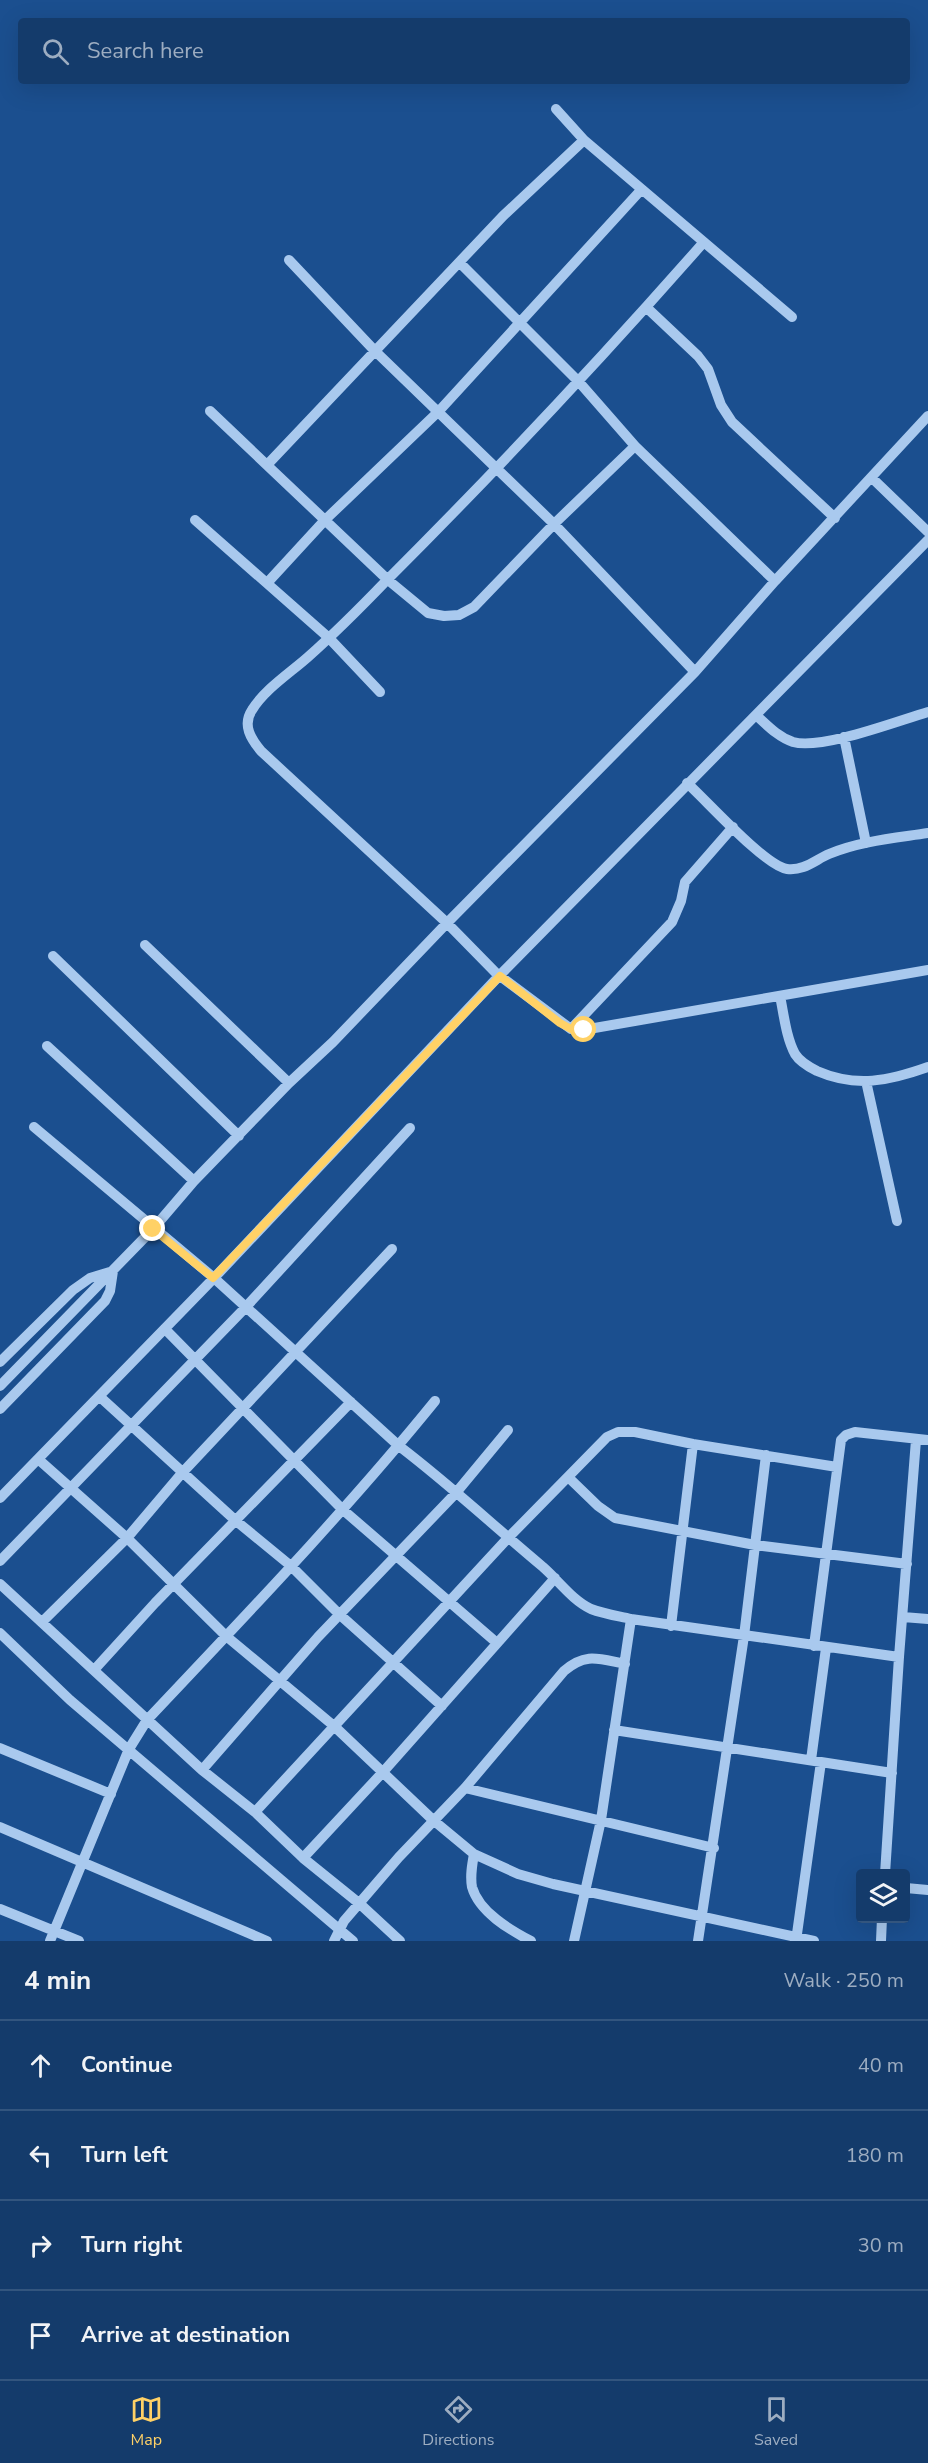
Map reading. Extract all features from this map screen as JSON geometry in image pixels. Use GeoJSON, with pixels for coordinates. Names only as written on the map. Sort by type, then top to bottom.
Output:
{"type":"FeatureCollection","features":[{"type":"Feature","properties":{"kind":"street"},"geometry":{"type":"LineString","coordinates":[[556,109],[584,140],[792,317]]}},
{"type":"Feature","properties":{"kind":"street"},"geometry":{"type":"LineString","coordinates":[[267,465],[374,350],[537,183],[584,140]]}},
{"type":"Feature","properties":{"kind":"street"},"geometry":{"type":"LineString","coordinates":[[268,582],[325,520],[439,411],[641,190]]}},
{"type":"Feature","properties":{"kind":"street"},"geometry":{"type":"LineString","coordinates":[[703,243],[579,382],[388,580],[329,638],[263,697],[250,712],[248,724],[250,737],[261,751],[447,923],[498,974],[571,1029],[584,1030],[928,970]]}},
{"type":"Feature","properties":{"kind":"street"},"geometry":{"type":"LineString","coordinates":[[289,260],[374,350],[554,524],[695,672]]}},
{"type":"Feature","properties":{"kind":"street"},"geometry":{"type":"LineString","coordinates":[[460,263],[579,382],[635,446],[775,581]]}},
{"type":"Feature","properties":{"kind":"street"},"geometry":{"type":"LineString","coordinates":[[646,307],[698,356],[708,369],[721,405],[732,422],[835,518]]}},
{"type":"Feature","properties":{"kind":"street"},"geometry":{"type":"LineString","coordinates":[[210,411],[388,580],[428,613],[444,616],[459,615],[474,607],[554,524],[635,446]]}},
{"type":"Feature","properties":{"kind":"street"},"geometry":{"type":"LineString","coordinates":[[0,1386],[113,1271],[194,1181],[289,1083],[333,1042],[695,672],[775,581],[928,416]]}},
{"type":"Feature","properties":{"kind":"street"},"geometry":{"type":"LineString","coordinates":[[872,478],[924,529]]}},
{"type":"Feature","properties":{"kind":"street"},"geometry":{"type":"LineString","coordinates":[[195,520],[329,638],[380,692]]}},
{"type":"Feature","properties":{"kind":"street"},"geometry":{"type":"LineString","coordinates":[[0,1498],[165,1329],[210,1276],[498,974],[928,540]]}},
{"type":"Feature","properties":{"kind":"street"},"geometry":{"type":"LineString","coordinates":[[756,715],[781,737],[807,744],[844,737],[928,712]]}},
{"type":"Feature","properties":{"kind":"street"},"geometry":{"type":"LineString","coordinates":[[844,737],[866,843]]}},
{"type":"Feature","properties":{"kind":"street"},"geometry":{"type":"LineString","coordinates":[[687,783],[771,861],[785,868],[799,868],[828,854],[866,843],[928,833]]}},
{"type":"Feature","properties":{"kind":"street"},"geometry":{"type":"LineString","coordinates":[[571,1029],[672,922],[678,911],[685,882],[733,827]]}},
{"type":"Feature","properties":{"kind":"street"},"geometry":{"type":"LineString","coordinates":[[145,945],[289,1083]]}},
{"type":"Feature","properties":{"kind":"street"},"geometry":{"type":"LineString","coordinates":[[53,956],[239,1136]]}},
{"type":"Feature","properties":{"kind":"street"},"geometry":{"type":"LineString","coordinates":[[780,996],[796,1056],[808,1067],[836,1079],[866,1081],[893,1079],[928,1067]]}},
{"type":"Feature","properties":{"kind":"street"},"geometry":{"type":"LineString","coordinates":[[47,1046],[194,1181]]}},
{"type":"Feature","properties":{"kind":"street"},"geometry":{"type":"LineString","coordinates":[[866,1081],[897,1221]]}},
{"type":"Feature","properties":{"kind":"street"},"geometry":{"type":"LineString","coordinates":[[34,1127],[210,1276],[399,1446],[428,1468],[455,1494],[555,1578],[577,1601],[591,1609],[671,1626],[899,1657]]}},
{"type":"Feature","properties":{"kind":"street"},"geometry":{"type":"LineString","coordinates":[[0,1561],[245,1308],[410,1128]]}},
{"type":"Feature","properties":{"kind":"street"},"geometry":{"type":"LineString","coordinates":[[42,1622],[127,1538],[183,1473],[393,1249]]}},
{"type":"Feature","properties":{"kind":"street"},"geometry":{"type":"LineString","coordinates":[[0,1362],[73,1290],[90,1278],[113,1271]]}},
{"type":"Feature","properties":{"kind":"street"},"geometry":{"type":"LineString","coordinates":[[0,1409],[105,1301],[110,1291],[113,1271]]}},
{"type":"Feature","properties":{"kind":"street"},"geometry":{"type":"LineString","coordinates":[[165,1329],[342,1509],[497,1643]]}},
{"type":"Feature","properties":{"kind":"street"},"geometry":{"type":"LineString","coordinates":[[99,1396],[235,1520],[291,1566],[339,1614],[442,1706]]}},
{"type":"Feature","properties":{"kind":"street"},"geometry":{"type":"LineString","coordinates":[[52,1936],[132,1745],[146,1723],[399,1446],[435,1401]]}},
{"type":"Feature","properties":{"kind":"street"},"geometry":{"type":"LineString","coordinates":[[94,1670],[174,1583],[351,1402]]}},
{"type":"Feature","properties":{"kind":"street"},"geometry":{"type":"LineString","coordinates":[[202,1770],[339,1614],[455,1494],[508,1430]]}},
{"type":"Feature","properties":{"kind":"street"},"geometry":{"type":"LineString","coordinates":[[255,1812],[508,1538],[607,1437],[618,1432],[635,1432],[693,1444],[837,1467]]}},
{"type":"Feature","properties":{"kind":"street"},"geometry":{"type":"LineString","coordinates":[[814,1646],[841,1440],[846,1435],[855,1432],[928,1440]]}},
{"type":"Feature","properties":{"kind":"street"},"geometry":{"type":"LineString","coordinates":[[885,1869],[916,1440]]}},
{"type":"Feature","properties":{"kind":"street"},"geometry":{"type":"LineString","coordinates":[[671,1626],[693,1444]]}},
{"type":"Feature","properties":{"kind":"street"},"geometry":{"type":"LineString","coordinates":[[698,1941],[714,1848],[726,1747],[744,1636],[766,1455]]}},
{"type":"Feature","properties":{"kind":"street"},"geometry":{"type":"LineString","coordinates":[[38,1459],[127,1538],[226,1636],[282,1680],[433,1820],[474,1854],[518,1874],[553,1884],[586,1889],[796,1940],[814,1941]]}},
{"type":"Feature","properties":{"kind":"street"},"geometry":{"type":"LineString","coordinates":[[568,1477],[598,1506],[615,1518],[682,1533],[755,1545],[907,1564]]}},
{"type":"Feature","properties":{"kind":"street"},"geometry":{"type":"LineString","coordinates":[[303,1858],[383,1772],[555,1578]]}},
{"type":"Feature","properties":{"kind":"street"},"geometry":{"type":"LineString","coordinates":[[0,1584],[94,1670],[146,1723],[255,1812],[357,1907],[400,1941]]}},
{"type":"Feature","properties":{"kind":"street"},"geometry":{"type":"LineString","coordinates":[[903,1617],[928,1619]]}},
{"type":"Feature","properties":{"kind":"street"},"geometry":{"type":"LineString","coordinates":[[574,1941],[601,1820],[631,1619]]}},
{"type":"Feature","properties":{"kind":"street"},"geometry":{"type":"LineString","coordinates":[[0,1633],[70,1700],[132,1745],[183,1797],[342,1924],[354,1941]]}},
{"type":"Feature","properties":{"kind":"street"},"geometry":{"type":"LineString","coordinates":[[796,1940],[826,1648]]}},
{"type":"Feature","properties":{"kind":"street"},"geometry":{"type":"LineString","coordinates":[[334,1941],[342,1924],[433,1820],[465,1788],[564,1671],[575,1661],[590,1657],[625,1664]]}},
{"type":"Feature","properties":{"kind":"street"},"geometry":{"type":"LineString","coordinates":[[614,1730],[892,1773]]}},
{"type":"Feature","properties":{"kind":"street"},"geometry":{"type":"LineString","coordinates":[[0,1748],[111,1794]]}},
{"type":"Feature","properties":{"kind":"street"},"geometry":{"type":"LineString","coordinates":[[465,1788],[714,1848]]}},
{"type":"Feature","properties":{"kind":"street"},"geometry":{"type":"LineString","coordinates":[[0,1827],[267,1941]]}},
{"type":"Feature","properties":{"kind":"street"},"geometry":{"type":"LineString","coordinates":[[474,1854],[471,1872],[473,1888],[482,1905],[510,1930],[531,1941]]}},
{"type":"Feature","properties":{"kind":"street"},"geometry":{"type":"LineString","coordinates":[[910,1888],[928,1890]]}},
{"type":"Feature","properties":{"kind":"street"},"geometry":{"type":"LineString","coordinates":[[0,1909],[52,1936],[79,1941]]}},
{"type":"Feature","properties":{"kind":"street"},"geometry":{"type":"LineString","coordinates":[[881,1941],[882,1923]]}},
{"type":"Feature","properties":{"kind":"route"},"geometry":{"type":"LineString","coordinates":[[153,1229],[213,1278],[500,976],[560,1023],[571,1029],[584,1030]]}}]}
